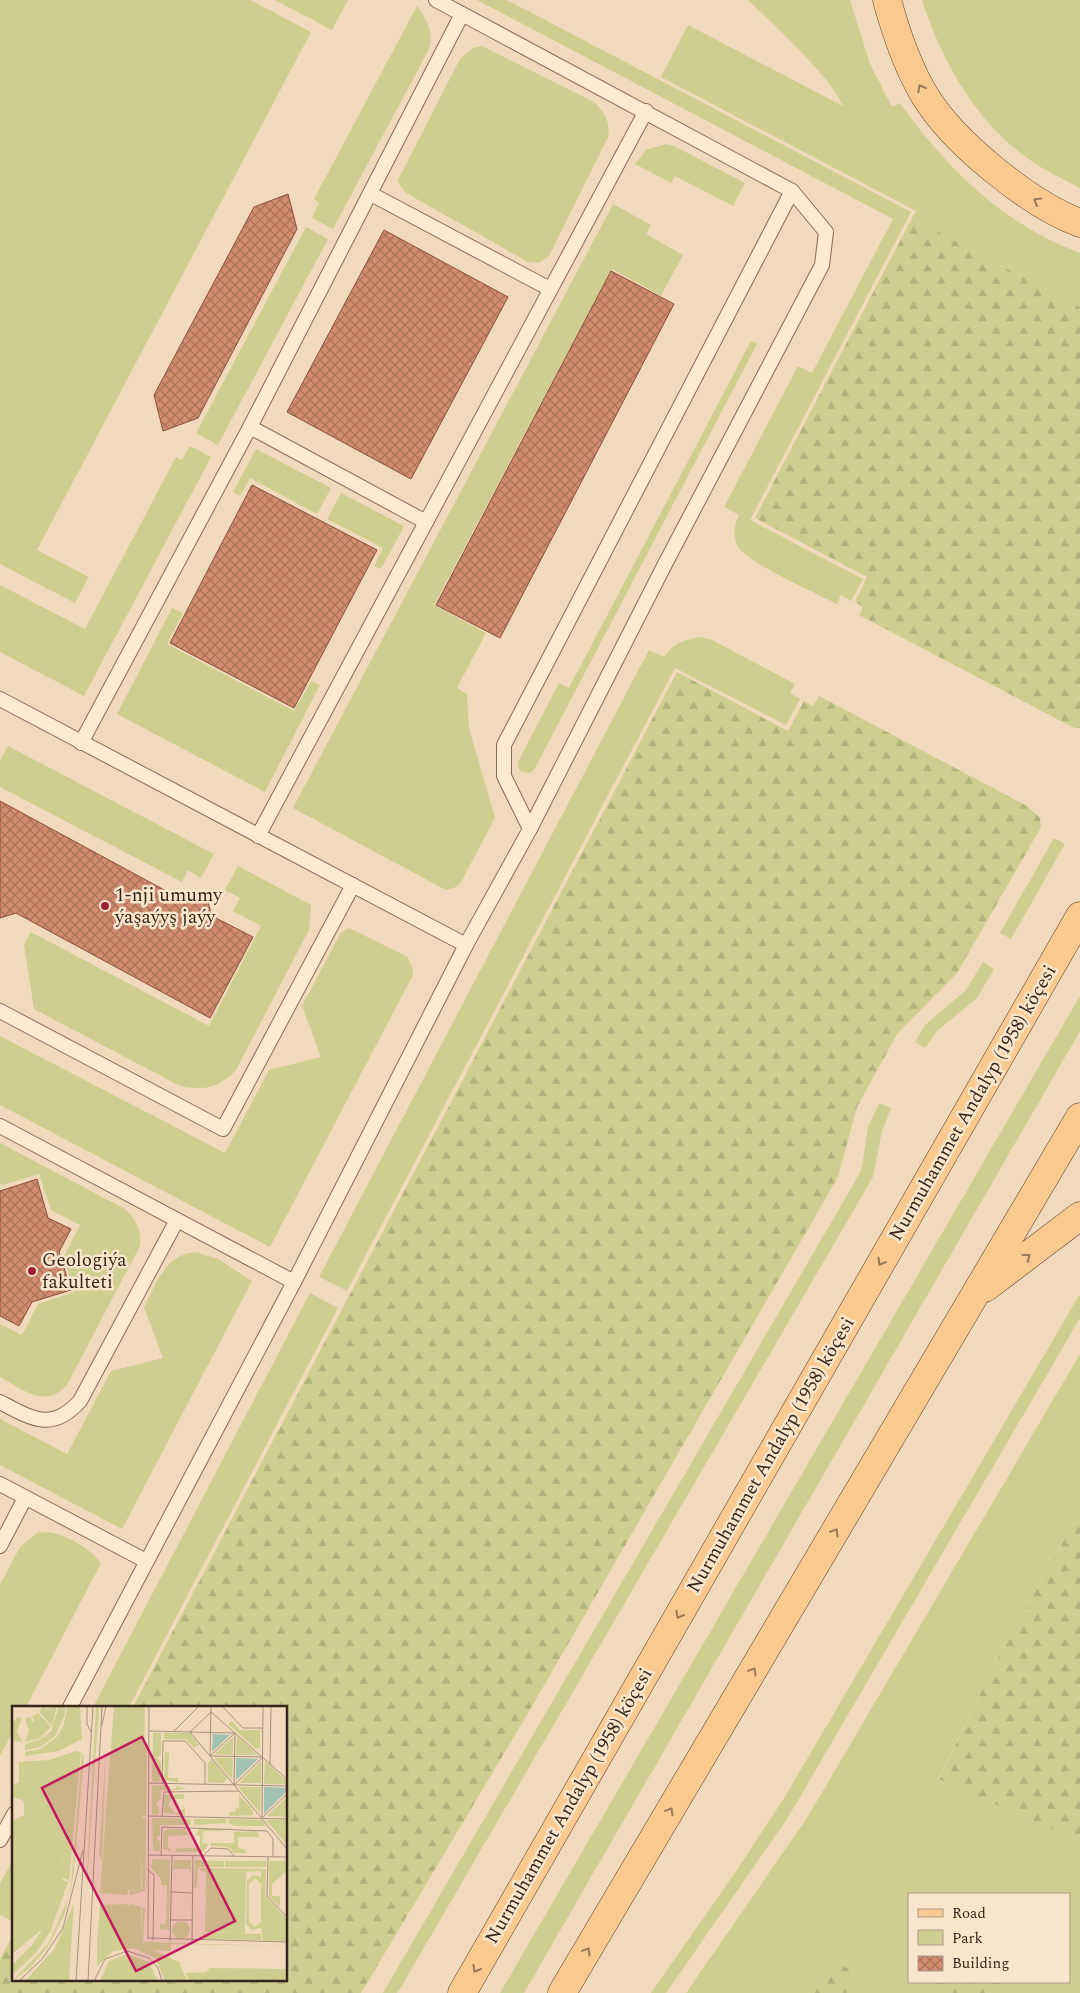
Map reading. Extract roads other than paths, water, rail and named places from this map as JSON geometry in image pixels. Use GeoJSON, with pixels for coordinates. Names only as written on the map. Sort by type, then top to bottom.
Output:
{"type":"FeatureCollection","features":[{"type":"Feature","properties":{"kind":"main road"},"geometry":{"type":"LineString","coordinates":[[887,0],[906,59],[926,97],[958,135],[1025,194],[1064,217],[1080,223]]}},
{"type":"Feature","properties":{"kind":"main road","name":"Nurmuhammet Andalyp (1958) köçesi"},"geometry":{"type":"LineString","coordinates":[[462,1993],[1080,916]]}},
{"type":"Feature","properties":{"kind":"main road"},"geometry":{"type":"LineString","coordinates":[[562,1993],[1080,1118]]}},
{"type":"Feature","properties":{"kind":"main road"},"geometry":{"type":"LineString","coordinates":[[974,1297],[1080,1216]]}},
{"type":"Feature","properties":{"kind":"lane"},"geometry":{"type":"LineString","coordinates":[[71,1706],[294,1282],[466,945],[530,829],[664,566],[822,265],[826,232],[792,191],[436,0]]}},
{"type":"Feature","properties":{"kind":"lane"},"geometry":{"type":"LineString","coordinates":[[81,742],[250,427],[462,14]]}},
{"type":"Feature","properties":{"kind":"lane"},"geometry":{"type":"LineString","coordinates":[[258,836],[646,112]]}},
{"type":"Feature","properties":{"kind":"lane"},"geometry":{"type":"LineString","coordinates":[[530,829],[504,776],[504,745],[792,191]]}},
{"type":"Feature","properties":{"kind":"lane"},"geometry":{"type":"LineString","coordinates":[[371,194],[550,289]]}},
{"type":"Feature","properties":{"kind":"lane"},"geometry":{"type":"LineString","coordinates":[[250,427],[426,522]]}},
{"type":"Feature","properties":{"kind":"lane"},"geometry":{"type":"LineString","coordinates":[[0,699],[466,945]]}},
{"type":"Feature","properties":{"kind":"lane"},"geometry":{"type":"LineString","coordinates":[[0,1011],[223,1129],[353,885]]}},
{"type":"Feature","properties":{"kind":"lane"},"geometry":{"type":"LineString","coordinates":[[0,1126],[294,1282]]}},
{"type":"Feature","properties":{"kind":"lane"},"geometry":{"type":"LineString","coordinates":[[0,1402],[25,1416],[44,1420],[58,1420],[70,1412],[80,1401],[177,1220]]}},
{"type":"Feature","properties":{"kind":"lane"},"geometry":{"type":"LineString","coordinates":[[0,1484],[146,1561]]}},
{"type":"Feature","properties":{"kind":"lane"},"geometry":{"type":"LineString","coordinates":[[0,1546],[25,1498]]}},
{"type":"Feature","properties":{"kind":"lane"},"geometry":{"type":"LineString","coordinates":[[0,1840],[12,1818]]}},
{"type":"Feature","properties":{"kind":"place","name":"1-nji umumy ýaşaýyş jaýy"},"geometry":{"type":"Point","coordinates":[105,906]}},
{"type":"Feature","properties":{"kind":"place","name":"Geologiýa fakulteti"},"geometry":{"type":"Point","coordinates":[32,1271]}}]}
